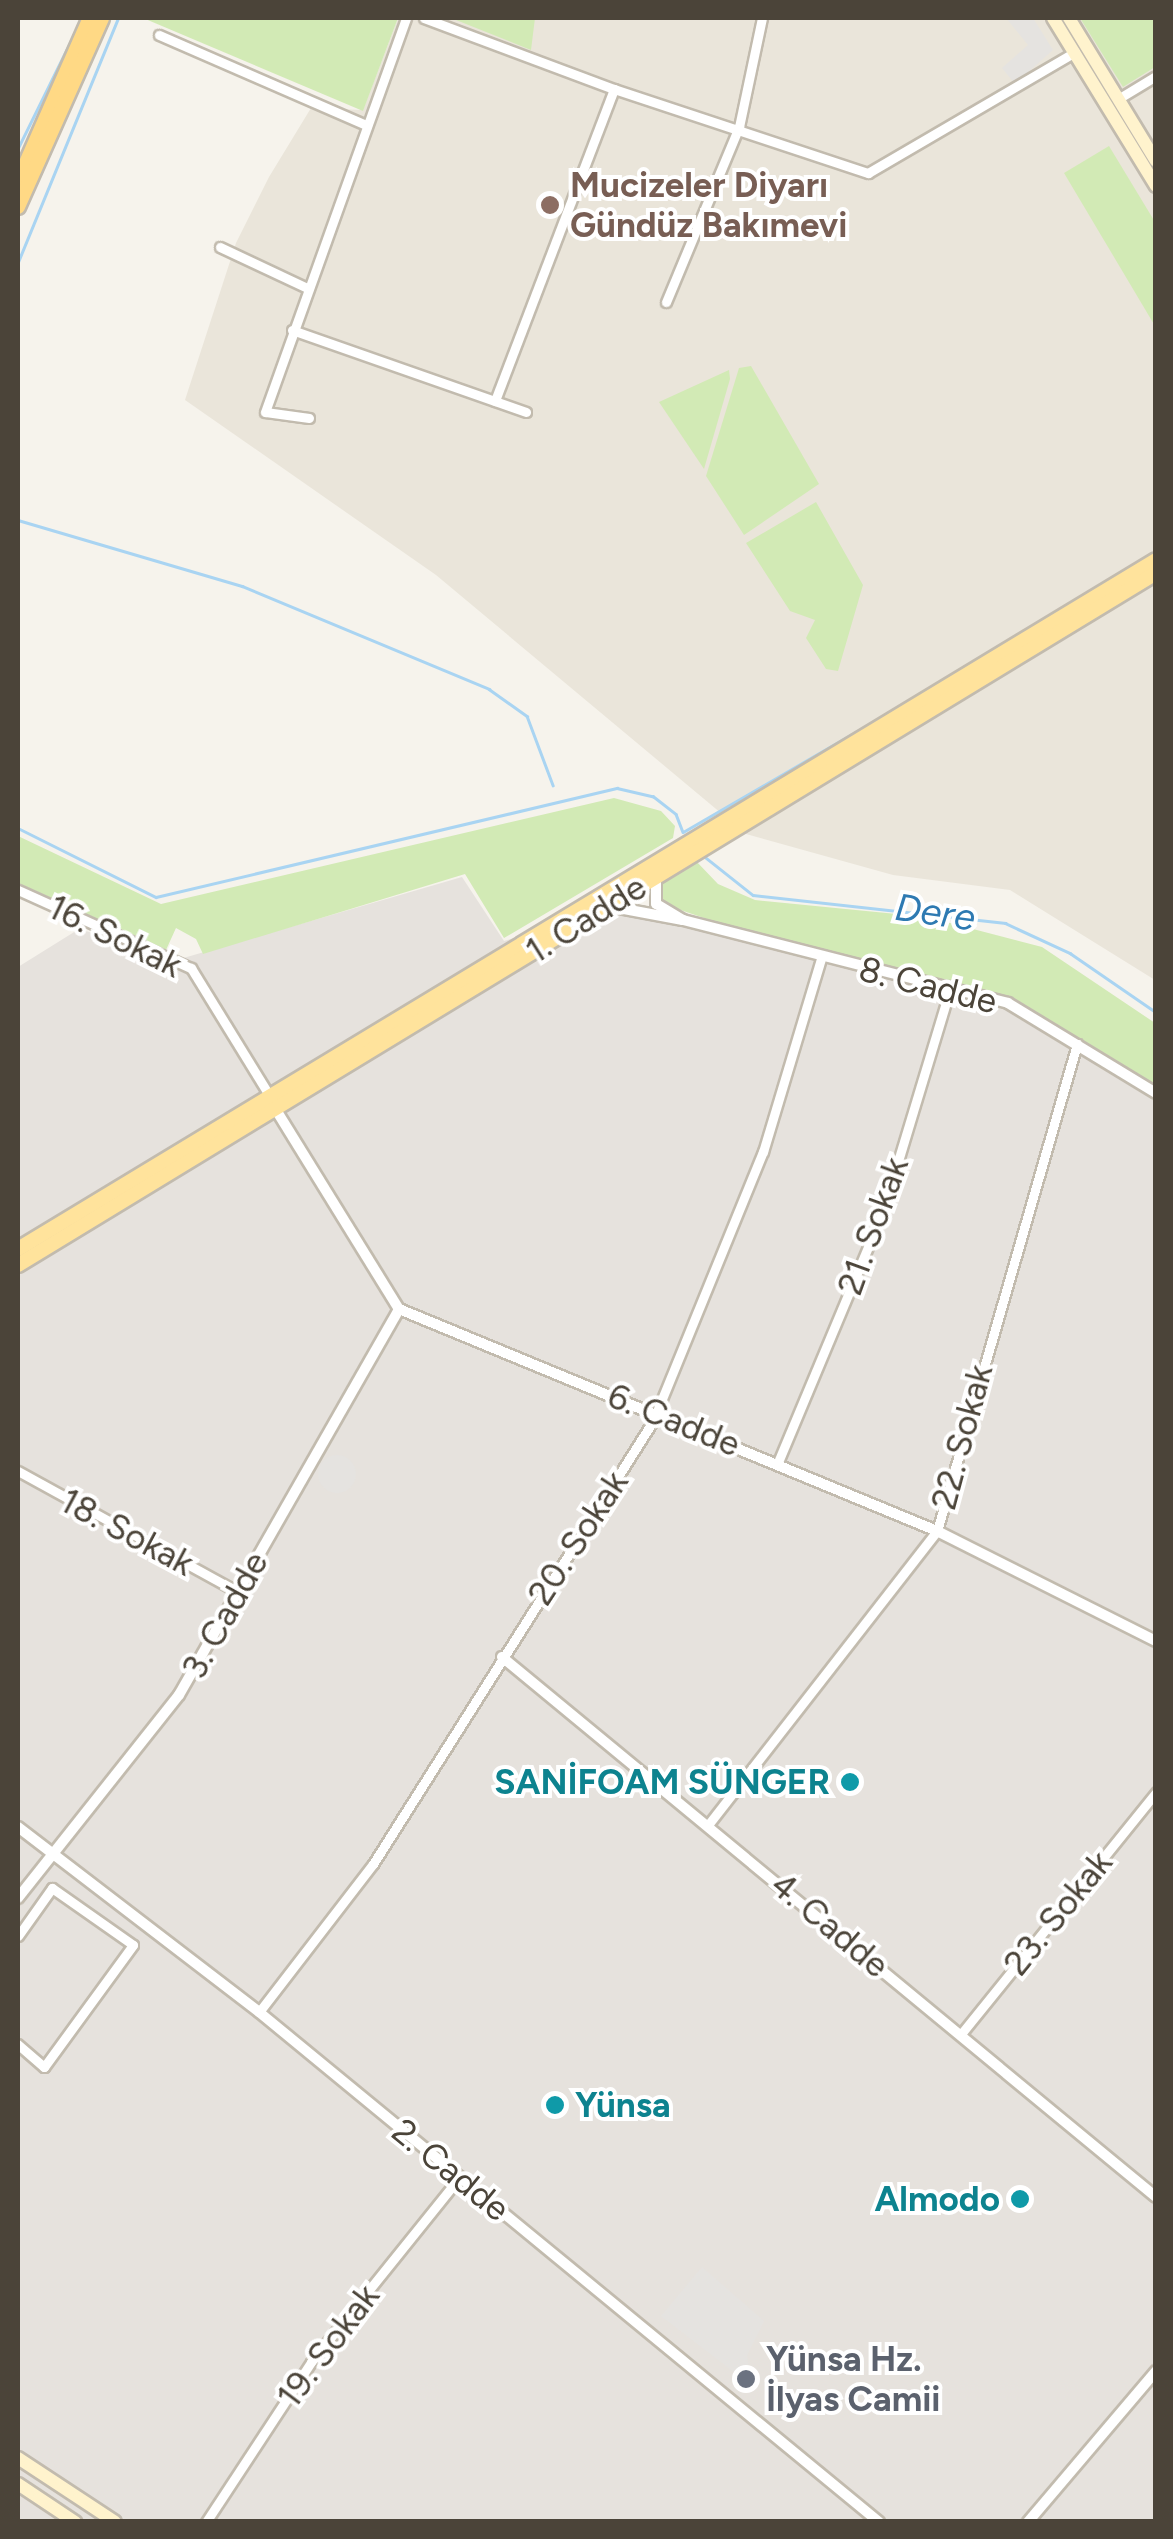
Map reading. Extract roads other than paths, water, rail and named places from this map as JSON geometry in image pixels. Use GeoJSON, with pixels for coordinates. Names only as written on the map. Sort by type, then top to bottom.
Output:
{"type":"FeatureCollection","features":[{"type":"Feature","properties":{"kind":"highway"},"geometry":{"type":"LineString","coordinates":[[18,181],[90,18]]}},
{"type":"Feature","properties":{"kind":"highway"},"geometry":{"type":"LineString","coordinates":[[18,207],[102,18]]}},
{"type":"Feature","properties":{"kind":"main road"},"geometry":{"type":"LineString","coordinates":[[1054,18],[1156,186]]}},
{"type":"Feature","properties":{"kind":"main road"},"geometry":{"type":"LineString","coordinates":[[1069,18],[1156,161]]}},
{"type":"Feature","properties":{"kind":"main road","name":"1. Cadde"},"geometry":{"type":"LineString","coordinates":[[709,836],[1156,560]]}},
{"type":"Feature","properties":{"kind":"main road","name":"1. Cadde"},"geometry":{"type":"LineString","coordinates":[[18,1248],[268,1093],[1156,573]]}},
{"type":"Feature","properties":{"kind":"main road","name":"1. Cadde"},"geometry":{"type":"LineString","coordinates":[[18,1265],[656,876],[688,848]]}},
{"type":"Feature","properties":{"kind":"main road"},"geometry":{"type":"LineString","coordinates":[[18,2458],[115,2522]]}},
{"type":"Feature","properties":{"kind":"main road"},"geometry":{"type":"LineString","coordinates":[[18,2484],[75,2522]]}},
{"type":"Feature","properties":{"kind":"street"},"geometry":{"type":"LineString","coordinates":[[309,418],[264,412],[406,18]]}},
{"type":"Feature","properties":{"kind":"street"},"geometry":{"type":"LineString","coordinates":[[424,18],[614,89],[877,172],[1074,52]]}},
{"type":"Feature","properties":{"kind":"street"},"geometry":{"type":"LineString","coordinates":[[666,302],[739,126],[762,18]]}},
{"type":"Feature","properties":{"kind":"street"},"geometry":{"type":"LineString","coordinates":[[159,35],[366,125]]}},
{"type":"Feature","properties":{"kind":"street"},"geometry":{"type":"LineString","coordinates":[[1118,99],[1156,76]]}},
{"type":"Feature","properties":{"kind":"street"},"geometry":{"type":"LineString","coordinates":[[495,401],[614,89]]}},
{"type":"Feature","properties":{"kind":"street"},"geometry":{"type":"LineString","coordinates":[[220,247],[307,288]]}},
{"type":"Feature","properties":{"kind":"street"},"geometry":{"type":"LineString","coordinates":[[292,330],[526,412]]}},
{"type":"Feature","properties":{"kind":"street"},"geometry":{"type":"LineString","coordinates":[[656,876],[656,904],[683,920]]}},
{"type":"Feature","properties":{"kind":"street","name":"16. Sokak"},"geometry":{"type":"LineString","coordinates":[[18,890],[191,968],[268,1093]]}},
{"type":"Feature","properties":{"kind":"street","name":"8. Cadde"},"geometry":{"type":"LineString","coordinates":[[607,906],[683,920],[821,959],[952,984],[1008,1004],[1156,1093]]}},
{"type":"Feature","properties":{"kind":"street","name":"20. Sokak"},"geometry":{"type":"LineString","coordinates":[[258,2012],[374,1864],[656,1414],[763,1152],[821,959]]}},
{"type":"Feature","properties":{"kind":"street","name":"21. Sokak"},"geometry":{"type":"LineString","coordinates":[[778,1462],[883,1211],[952,984]]}},
{"type":"Feature","properties":{"kind":"street","name":"22. Sokak"},"geometry":{"type":"LineString","coordinates":[[708,1825],[937,1531],[1077,1044]]}},
{"type":"Feature","properties":{"kind":"street"},"geometry":{"type":"LineString","coordinates":[[276,1110],[399,1309]]}},
{"type":"Feature","properties":{"kind":"street","name":"6. Cadde"},"geometry":{"type":"LineString","coordinates":[[399,1309],[778,1462],[937,1531],[1156,1641]]}},
{"type":"Feature","properties":{"kind":"street","name":"3. Cadde"},"geometry":{"type":"LineString","coordinates":[[18,1898],[53,1849],[179,1696],[399,1309]]}},
{"type":"Feature","properties":{"kind":"street","name":"18. Sokak"},"geometry":{"type":"LineString","coordinates":[[18,1471],[238,1592]]}},
{"type":"Feature","properties":{"kind":"street","name":"4. Cadde"},"geometry":{"type":"LineString","coordinates":[[502,1657],[1156,2197]]}},
{"type":"Feature","properties":{"kind":"street","name":"23. Sokak"},"geometry":{"type":"LineString","coordinates":[[961,2034],[1156,1792]]}},
{"type":"Feature","properties":{"kind":"street","name":"2. Cadde"},"geometry":{"type":"LineString","coordinates":[[18,1827],[53,1849],[258,2012],[880,2522]]}},
{"type":"Feature","properties":{"kind":"street"},"geometry":{"type":"LineString","coordinates":[[18,1936],[52,1888],[133,1945],[44,2067],[18,2044]]}},
{"type":"Feature","properties":{"kind":"street","name":"19. Sokak"},"geometry":{"type":"LineString","coordinates":[[206,2522],[312,2362],[460,2177]]}},
{"type":"Feature","properties":{"kind":"street"},"geometry":{"type":"LineString","coordinates":[[1028,2522],[1156,2371]]}},
{"type":"Feature","properties":{"kind":"waterway"},"geometry":{"type":"LineString","coordinates":[[18,148],[82,18]]}},
{"type":"Feature","properties":{"kind":"waterway"},"geometry":{"type":"LineString","coordinates":[[18,262],[118,18]]}},
{"type":"Feature","properties":{"kind":"waterway"},"geometry":{"type":"LineString","coordinates":[[18,520],[242,586],[489,689],[527,716],[553,785]]}},
{"type":"Feature","properties":{"kind":"waterway"},"geometry":{"type":"LineString","coordinates":[[18,828],[156,897],[617,788],[653,796],[676,814],[683,832],[933,687]]}},
{"type":"Feature","properties":{"kind":"waterway","name":"Dere"},"geometry":{"type":"LineString","coordinates":[[705,857],[753,895],[1005,923],[1070,953],[1156,1012]]}},
{"type":"Feature","properties":{"kind":"place","name":"Mucizeler Diyarı Gündüz Bakımevi"},"geometry":{"type":"Point","coordinates":[550,205]}},
{"type":"Feature","properties":{"kind":"place","name":"SANİFOAM SÜNGER"},"geometry":{"type":"Point","coordinates":[850,1782]}},
{"type":"Feature","properties":{"kind":"place","name":"Yünsa"},"geometry":{"type":"Point","coordinates":[555,2105]}},
{"type":"Feature","properties":{"kind":"place","name":"Almodo"},"geometry":{"type":"Point","coordinates":[1020,2199]}},
{"type":"Feature","properties":{"kind":"place","name":"Yünsa Hz. İlyas Camii"},"geometry":{"type":"Point","coordinates":[746,2379]}}]}
